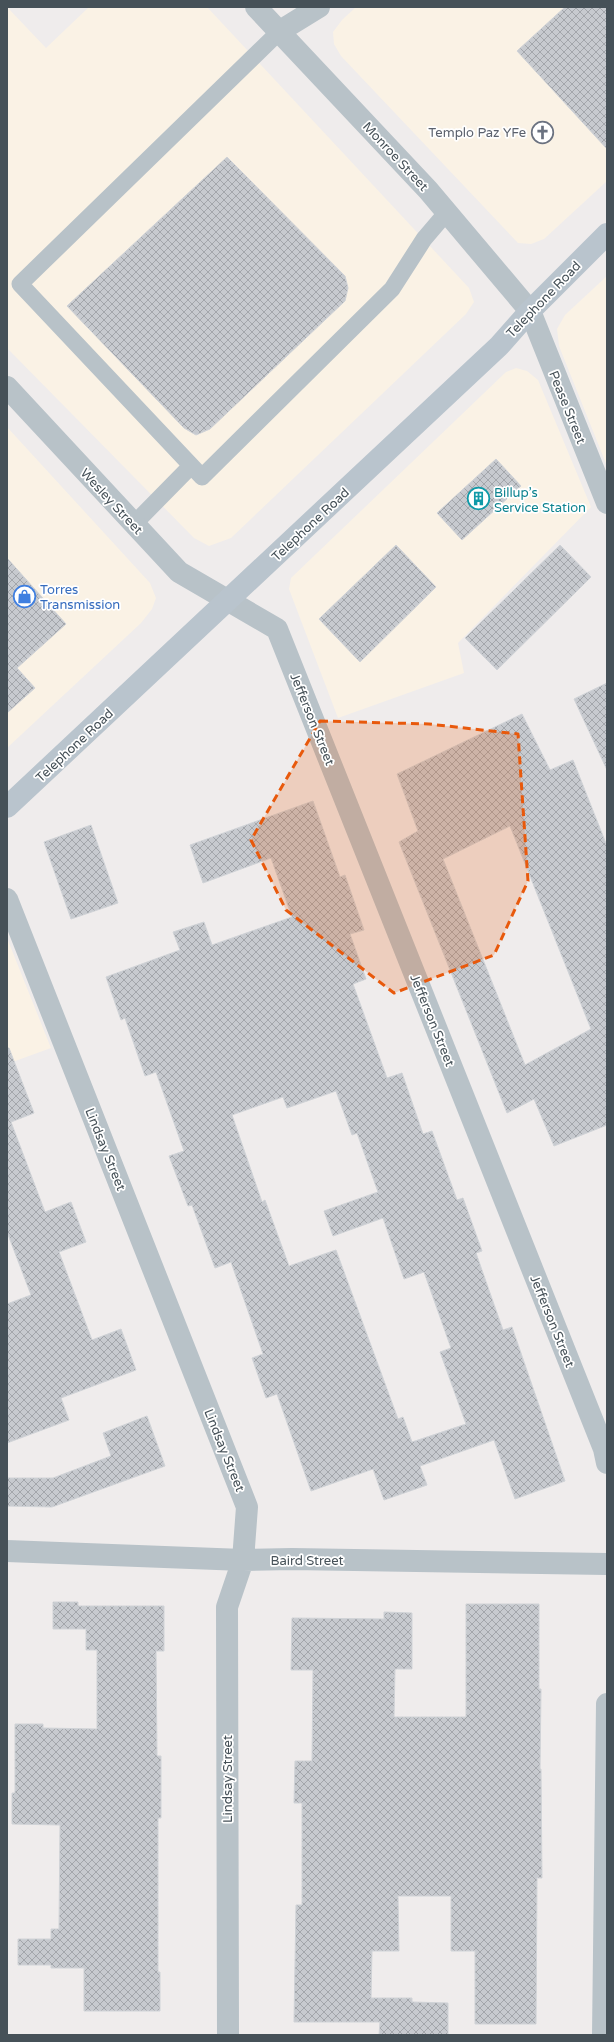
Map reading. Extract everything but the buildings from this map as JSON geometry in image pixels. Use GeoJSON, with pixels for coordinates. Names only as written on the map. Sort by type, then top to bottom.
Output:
{"type":"FeatureCollection","features":[{"type":"Feature","properties":{"kind":"main road","name":"Telephone Road"},"geometry":{"type":"LineString","coordinates":[[7,807],[499,346],[530,311],[607,234]]}},
{"type":"Feature","properties":{"kind":"street","name":"Monroe Street"},"geometry":{"type":"LineString","coordinates":[[256,7],[447,212],[530,311]]}},
{"type":"Feature","properties":{"kind":"street"},"geometry":{"type":"LineString","coordinates":[[280,31],[319,7]]}},
{"type":"Feature","properties":{"kind":"street","name":"Pease Street"},"geometry":{"type":"LineString","coordinates":[[530,311],[607,503]]}},
{"type":"Feature","properties":{"kind":"street","name":"Wesley Street"},"geometry":{"type":"LineString","coordinates":[[7,387],[179,572],[228,601]]}},
{"type":"Feature","properties":{"kind":"street","name":"Jefferson Street"},"geometry":{"type":"LineString","coordinates":[[228,601],[277,629],[604,1449],[607,1463]]}},
{"type":"Feature","properties":{"kind":"street","name":"Lindsay Street"},"geometry":{"type":"LineString","coordinates":[[7,899],[247,1507],[243,1560],[227,1607],[228,2035]]}},
{"type":"Feature","properties":{"kind":"street","name":"Baird Street"},"geometry":{"type":"LineString","coordinates":[[7,1551],[243,1560],[292,1559],[607,1564]]}},
{"type":"Feature","properties":{"kind":"street"},"geometry":{"type":"LineString","coordinates":[[603,2035],[607,1704]]}},
{"type":"Feature","properties":{"kind":"lane"},"geometry":{"type":"LineString","coordinates":[[280,31],[20,284],[202,477],[392,289],[424,239],[447,212]]}},
{"type":"Feature","properties":{"kind":"lane"},"geometry":{"type":"LineString","coordinates":[[134,524],[191,466]]}},
{"type":"Feature","properties":{"kind":"highlighted area"},"geometry":{"type":"Polygon","coordinates":[[[320,721],[429,724],[518,734],[528,881],[494,955],[394,993],[286,910],[251,840],[320,721]]]}},
{"type":"Feature","properties":{"kind":"shaded area"},"geometry":{"type":"Polygon","coordinates":[[[7,7],[46,48],[89,7],[207,7],[469,288],[474,302],[466,314],[231,538],[209,546],[194,538],[7,348],[7,7]]]}},
{"type":"Feature","properties":{"kind":"shaded area"},"geometry":{"type":"Polygon","coordinates":[[[356,7],[607,7],[607,181],[544,239],[531,244],[518,243],[341,56],[334,44],[333,32],[342,20],[356,7]]]}},
{"type":"Feature","properties":{"kind":"shaded area"},"geometry":{"type":"Polygon","coordinates":[[[607,276],[607,466],[559,346],[557,329],[565,315],[607,276]]]}},
{"type":"Feature","properties":{"kind":"shaded area"},"geometry":{"type":"Polygon","coordinates":[[[516,368],[527,371],[538,380],[591,507],[458,643],[464,673],[338,718],[289,589],[291,578],[506,372],[516,368]]]}},
{"type":"Feature","properties":{"kind":"shaded area"},"geometry":{"type":"Polygon","coordinates":[[[7,427],[150,583],[156,598],[152,609],[141,623],[7,748],[7,427]]]}},
{"type":"Feature","properties":{"kind":"shaded area"},"geometry":{"type":"Polygon","coordinates":[[[7,938],[51,1048],[7,1064],[7,938]]]}},
{"type":"Feature","properties":{"kind":"place","name":"Templo Paz YFe"},"geometry":{"type":"Point","coordinates":[542,132]}},
{"type":"Feature","properties":{"kind":"place","name":"Billup’s Service Station"},"geometry":{"type":"Point","coordinates":[479,499]}},
{"type":"Feature","properties":{"kind":"place","name":"Torres Transmission"},"geometry":{"type":"Point","coordinates":[24,596]}}]}
